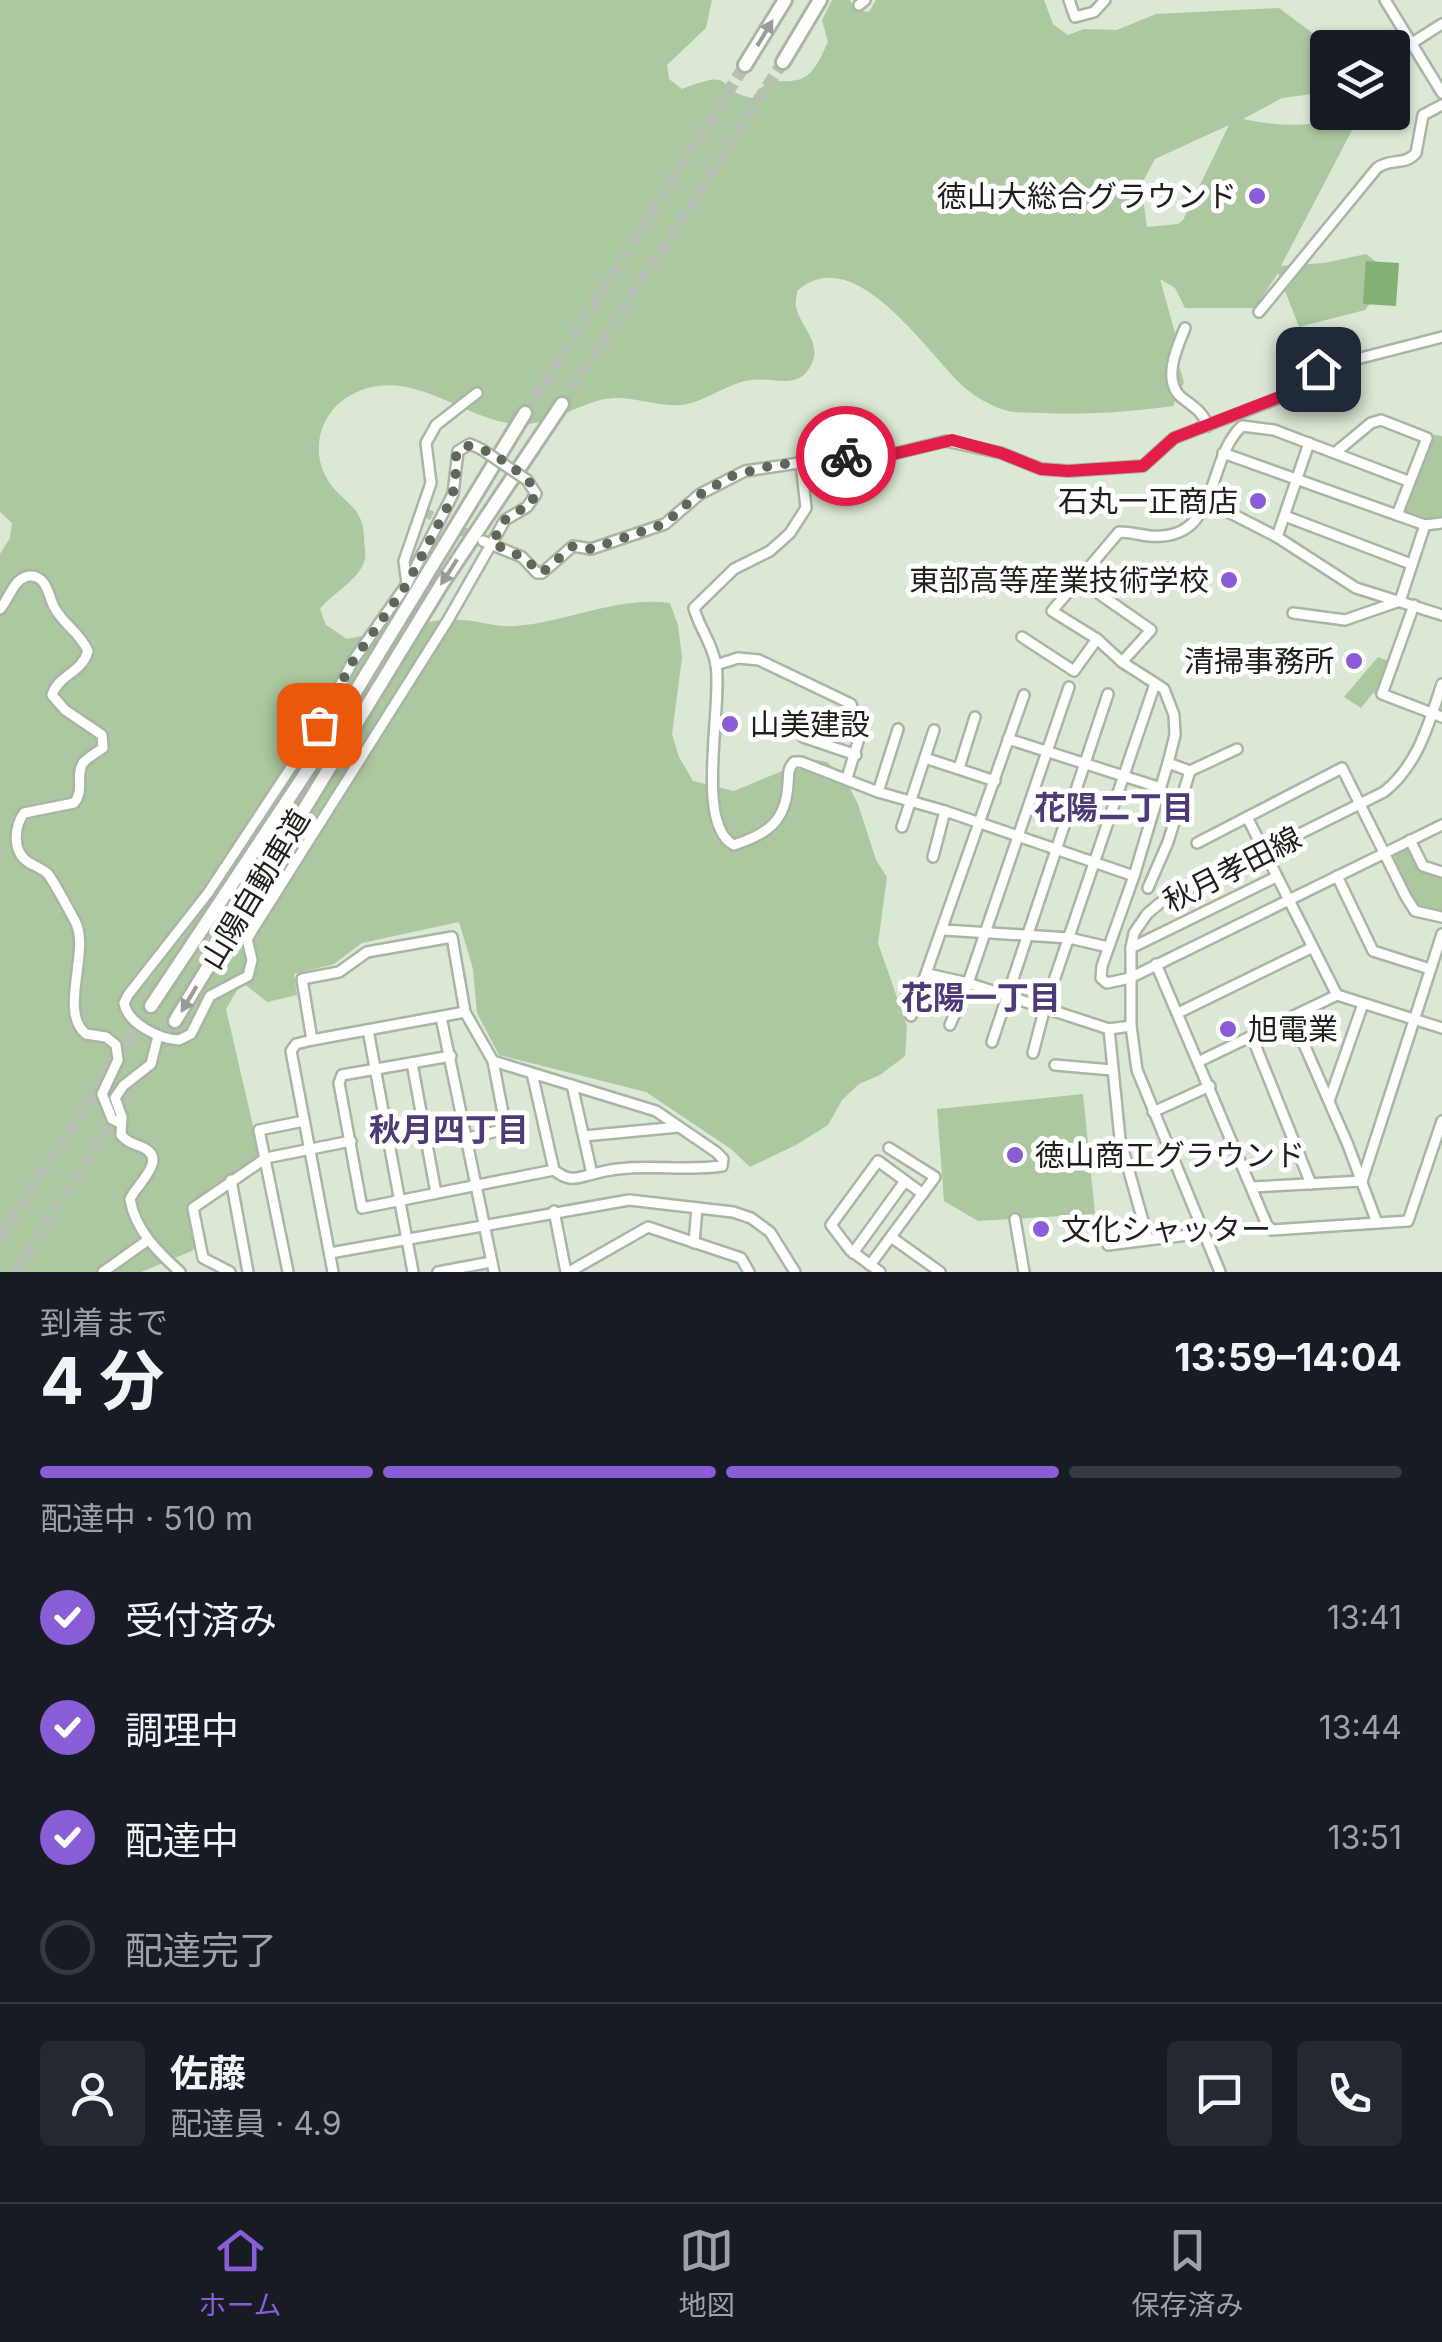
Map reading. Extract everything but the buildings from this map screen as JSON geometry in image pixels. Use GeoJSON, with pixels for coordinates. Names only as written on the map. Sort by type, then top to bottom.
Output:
{"type":"FeatureCollection","features":[{"type":"Feature","properties":{"kind":"highway"},"geometry":{"type":"LineString","coordinates":[[745,65],[784,0]]}},
{"type":"Feature","properties":{"kind":"highway"},"geometry":{"type":"LineString","coordinates":[[782,62],[820,0]]}},
{"type":"Feature","properties":{"kind":"highway","name":"山陽自動車道"},"geometry":{"type":"LineString","coordinates":[[175,1021],[441,585],[562,404]]}},
{"type":"Feature","properties":{"kind":"highway","name":"山陽自動車道"},"geometry":{"type":"LineString","coordinates":[[151,1006],[321,749],[525,413]]}},
{"type":"Feature","properties":{"kind":"street"},"geometry":{"type":"LineString","coordinates":[[1070,0],[1076,18],[1094,12],[1105,0]]}},
{"type":"Feature","properties":{"kind":"street"},"geometry":{"type":"LineString","coordinates":[[1385,0],[1442,92]]}},
{"type":"Feature","properties":{"kind":"street"},"geometry":{"type":"LineString","coordinates":[[1412,43],[1442,24]]}},
{"type":"Feature","properties":{"kind":"street"},"geometry":{"type":"LineString","coordinates":[[1260,312],[1376,168],[1404,162],[1416,153],[1423,115],[1442,105]]}},
{"type":"Feature","properties":{"kind":"street"},"geometry":{"type":"LineString","coordinates":[[1185,328],[1172,364],[1173,384],[1178,395],[1203,414],[1208,426]]}},
{"type":"Feature","properties":{"kind":"street"},"geometry":{"type":"LineString","coordinates":[[487,542],[522,557],[542,573],[573,546],[591,549],[664,524],[694,498],[732,476],[801,462],[893,454],[952,440],[1041,469],[1143,466],[1174,438],[1282,396],[1318,369],[1442,338]]}},
{"type":"Feature","properties":{"kind":"street"},"geometry":{"type":"LineString","coordinates":[[407,584],[404,561],[431,484],[425,453],[429,435],[446,416],[477,393]]}},
{"type":"Feature","properties":{"kind":"street"},"geometry":{"type":"LineString","coordinates":[[1336,452],[1380,420],[1426,438],[1397,515]]}},
{"type":"Feature","properties":{"kind":"street"},"geometry":{"type":"LineString","coordinates":[[1408,481],[1309,443],[1252,425],[1242,426],[1231,436],[1209,502],[1193,524],[1152,537],[1119,532],[1052,611],[1164,689],[1174,715],[1176,735],[1134,876],[1102,966],[1102,978],[1107,983],[1130,978],[1442,825]]}},
{"type":"Feature","properties":{"kind":"street"},"geometry":{"type":"LineString","coordinates":[[1276,537],[1309,443]]}},
{"type":"Feature","properties":{"kind":"street"},"geometry":{"type":"LineString","coordinates":[[470,444],[527,480],[536,494],[533,502],[505,520],[487,542],[448,620],[247,939],[252,960],[248,976],[210,996],[186,1038],[158,1036],[130,1017],[124,1003],[128,995],[208,893],[319,725],[353,661],[407,584],[453,494],[458,451],[470,444]]}},
{"type":"Feature","properties":{"kind":"street"},"geometry":{"type":"LineString","coordinates":[[1223,453],[1425,525],[1442,523]]}},
{"type":"Feature","properties":{"kind":"street"},"geometry":{"type":"LineString","coordinates":[[801,462],[806,508],[790,532],[770,551],[734,569],[694,608],[716,665],[719,688],[713,789],[718,828],[728,842],[746,842],[779,820],[786,806],[789,768],[794,762],[1134,876]]}},
{"type":"Feature","properties":{"kind":"street"},"geometry":{"type":"LineString","coordinates":[[1209,502],[1276,537],[1356,588],[1442,615]]}},
{"type":"Feature","properties":{"kind":"street"},"geometry":{"type":"LineString","coordinates":[[1286,516],[1410,564]]}},
{"type":"Feature","properties":{"kind":"street"},"geometry":{"type":"LineString","coordinates":[[1400,600],[1425,525]]}},
{"type":"Feature","properties":{"kind":"street"},"geometry":{"type":"LineString","coordinates":[[0,610],[20,580],[38,578],[55,609],[88,651],[80,667],[58,681],[52,696],[102,735],[102,748],[80,770],[79,798],[53,810],[24,813],[17,846],[24,860],[49,875],[76,923],[80,946],[76,964],[76,1020],[86,1034],[106,1037],[116,1045],[118,1060],[102,1094],[112,1119],[120,1123]]}},
{"type":"Feature","properties":{"kind":"street"},"geometry":{"type":"LineString","coordinates":[[1078,579],[1151,630],[1122,662]]}},
{"type":"Feature","properties":{"kind":"street"},"geometry":{"type":"LineString","coordinates":[[1294,612],[1345,620],[1400,600]]}},
{"type":"Feature","properties":{"kind":"street"},"geometry":{"type":"LineString","coordinates":[[1414,605],[1382,694],[1437,715]]}},
{"type":"Feature","properties":{"kind":"street"},"geometry":{"type":"LineString","coordinates":[[1022,637],[1074,672],[1097,639]]}},
{"type":"Feature","properties":{"kind":"street"},"geometry":{"type":"LineString","coordinates":[[716,665],[738,658],[759,660],[852,704],[859,724],[856,756],[847,778]]}},
{"type":"Feature","properties":{"kind":"street"},"geometry":{"type":"LineString","coordinates":[[1034,1053],[1045,1008],[1155,684]]}},
{"type":"Feature","properties":{"kind":"street","name":"秋月孝田線"},"geometry":{"type":"LineString","coordinates":[[1220,1272],[1136,1070],[1130,978],[1134,933],[1146,914],[1160,903],[1384,792],[1406,772],[1437,715],[1442,684]]}},
{"type":"Feature","properties":{"kind":"street"},"geometry":{"type":"LineString","coordinates":[[950,1025],[1069,688]]}},
{"type":"Feature","properties":{"kind":"street"},"geometry":{"type":"LineString","coordinates":[[992,1042],[1108,694]]}},
{"type":"Feature","properties":{"kind":"street"},"geometry":{"type":"LineString","coordinates":[[912,1016],[1024,695]]}},
{"type":"Feature","properties":{"kind":"street"},"geometry":{"type":"LineString","coordinates":[[960,768],[975,718]]}},
{"type":"Feature","properties":{"kind":"street"},"geometry":{"type":"LineString","coordinates":[[878,792],[898,730]]}},
{"type":"Feature","properties":{"kind":"street"},"geometry":{"type":"LineString","coordinates":[[902,827],[934,730]]}},
{"type":"Feature","properties":{"kind":"street"},"geometry":{"type":"LineString","coordinates":[[803,736],[856,756]]}},
{"type":"Feature","properties":{"kind":"street"},"geometry":{"type":"LineString","coordinates":[[1008,738],[1161,788]]}},
{"type":"Feature","properties":{"kind":"street"},"geometry":{"type":"LineString","coordinates":[[1168,763],[1190,771],[1237,749]]}},
{"type":"Feature","properties":{"kind":"street"},"geometry":{"type":"LineString","coordinates":[[925,758],[995,782]]}},
{"type":"Feature","properties":{"kind":"street"},"geometry":{"type":"LineString","coordinates":[[1197,844],[1342,768],[1415,911],[1442,917]]}},
{"type":"Feature","properties":{"kind":"street"},"geometry":{"type":"LineString","coordinates":[[1148,888],[1168,842],[1190,771]]}},
{"type":"Feature","properties":{"kind":"street"},"geometry":{"type":"LineString","coordinates":[[933,857],[945,811]]}},
{"type":"Feature","properties":{"kind":"street"},"geometry":{"type":"LineString","coordinates":[[1248,817],[1336,995],[1442,1028]]}},
{"type":"Feature","properties":{"kind":"street"},"geometry":{"type":"LineString","coordinates":[[1410,840],[1423,866],[1442,872]]}},
{"type":"Feature","properties":{"kind":"street"},"geometry":{"type":"LineString","coordinates":[[1337,876],[1373,951],[1430,969]]}},
{"type":"Feature","properties":{"kind":"street"},"geometry":{"type":"LineString","coordinates":[[1131,948],[1276,877]]}},
{"type":"Feature","properties":{"kind":"street"},"geometry":{"type":"LineString","coordinates":[[944,930],[1069,938],[1108,947]]}},
{"type":"Feature","properties":{"kind":"street"},"geometry":{"type":"LineString","coordinates":[[1362,1181],[1442,934]]}},
{"type":"Feature","properties":{"kind":"street"},"geometry":{"type":"LineString","coordinates":[[312,1040],[302,980],[340,972],[367,952],[452,937],[465,1012],[493,1061],[506,1129],[468,1138]]}},
{"type":"Feature","properties":{"kind":"street"},"geometry":{"type":"LineString","coordinates":[[1178,1013],[1311,948]]}},
{"type":"Feature","properties":{"kind":"street"},"geometry":{"type":"LineString","coordinates":[[1156,964],[1272,1230],[1408,1221],[1442,1121]]}},
{"type":"Feature","properties":{"kind":"street"},"geometry":{"type":"LineString","coordinates":[[928,974],[1109,1028],[1131,1026]]}},
{"type":"Feature","properties":{"kind":"street"},"geometry":{"type":"LineString","coordinates":[[1200,1061],[1336,995]]}},
{"type":"Feature","properties":{"kind":"street"},"geometry":{"type":"LineString","coordinates":[[1329,1101],[1362,1004]]}},
{"type":"Feature","properties":{"kind":"street"},"geometry":{"type":"LineString","coordinates":[[333,1272],[291,1051],[296,1044],[312,1040],[465,1012]]}},
{"type":"Feature","properties":{"kind":"street"},"geometry":{"type":"LineString","coordinates":[[438,1272],[492,1267],[441,1017]]}},
{"type":"Feature","properties":{"kind":"street"},"geometry":{"type":"LineString","coordinates":[[1292,1017],[1378,1223]]}},
{"type":"Feature","properties":{"kind":"street"},"geometry":{"type":"LineString","coordinates":[[1109,1028],[1120,1139],[1148,1239]]}},
{"type":"Feature","properties":{"kind":"street"},"geometry":{"type":"LineString","coordinates":[[368,1030],[413,1272]]}},
{"type":"Feature","properties":{"kind":"street"},"geometry":{"type":"LineString","coordinates":[[158,1036],[151,1064],[118,1090],[115,1098],[122,1117],[119,1130],[127,1141],[146,1149],[153,1158],[152,1167],[130,1199],[132,1212],[148,1240],[180,1272]]}},
{"type":"Feature","properties":{"kind":"street"},"geometry":{"type":"LineString","coordinates":[[1252,1037],[1311,1184]]}},
{"type":"Feature","properties":{"kind":"street"},"geometry":{"type":"LineString","coordinates":[[451,1056],[342,1076],[339,1082],[362,1208],[554,1170],[572,1181],[625,1167],[722,1166],[723,1159],[716,1152],[656,1111],[493,1061]]}},
{"type":"Feature","properties":{"kind":"street"},"geometry":{"type":"LineString","coordinates":[[412,1063],[436,1193]]}},
{"type":"Feature","properties":{"kind":"street"},"geometry":{"type":"LineString","coordinates":[[1055,1065],[1112,1070]]}},
{"type":"Feature","properties":{"kind":"street"},"geometry":{"type":"LineString","coordinates":[[532,1073],[554,1170]]}},
{"type":"Feature","properties":{"kind":"street"},"geometry":{"type":"LineString","coordinates":[[572,1086],[592,1174]]}},
{"type":"Feature","properties":{"kind":"street"},"geometry":{"type":"LineString","coordinates":[[1153,1112],[1210,1086]]}},
{"type":"Feature","properties":{"kind":"street"},"geometry":{"type":"LineString","coordinates":[[288,1272],[259,1130],[304,1121]]}},
{"type":"Feature","properties":{"kind":"street"},"geometry":{"type":"LineString","coordinates":[[584,1136],[679,1128]]}},
{"type":"Feature","properties":{"kind":"street"},"geometry":{"type":"LineString","coordinates":[[230,1272],[203,1258],[193,1211],[204,1199],[266,1158],[351,1141]]}},
{"type":"Feature","properties":{"kind":"street"},"geometry":{"type":"LineString","coordinates":[[870,1265],[935,1177],[889,1148]]}},
{"type":"Feature","properties":{"kind":"street"},"geometry":{"type":"LineString","coordinates":[[880,1272],[853,1253],[831,1225],[878,1161],[923,1194]]}},
{"type":"Feature","properties":{"kind":"street"},"geometry":{"type":"LineString","coordinates":[[231,1180],[248,1272]]}},
{"type":"Feature","properties":{"kind":"street"},"geometry":{"type":"LineString","coordinates":[[853,1253],[905,1181]]}},
{"type":"Feature","properties":{"kind":"street"},"geometry":{"type":"LineString","coordinates":[[1253,1187],[1362,1181]]}},
{"type":"Feature","properties":{"kind":"street"},"geometry":{"type":"LineString","coordinates":[[330,1253],[629,1200],[733,1212],[751,1218],[770,1232],[794,1272]]}},
{"type":"Feature","properties":{"kind":"street"},"geometry":{"type":"LineString","coordinates":[[694,1243],[696,1208]]}},
{"type":"Feature","properties":{"kind":"street"},"geometry":{"type":"LineString","coordinates":[[554,1211],[567,1272],[648,1228],[741,1258],[749,1272]]}},
{"type":"Feature","properties":{"kind":"street"},"geometry":{"type":"LineString","coordinates":[[1015,1220],[1024,1272]]}},
{"type":"Feature","properties":{"kind":"street"},"geometry":{"type":"LineString","coordinates":[[1108,1245],[1204,1233]]}},
{"type":"Feature","properties":{"kind":"street"},"geometry":{"type":"LineString","coordinates":[[890,1237],[940,1272]]}},
{"type":"Feature","properties":{"kind":"street"},"geometry":{"type":"LineString","coordinates":[[103,1272],[148,1240]]}},
{"type":"Feature","properties":{"kind":"shaded area"},"geometry":{"type":"Polygon","coordinates":[[[0,0],[712,0],[706,28],[667,65],[669,79],[682,89],[719,80],[753,98],[769,82],[797,80],[812,70],[828,42],[822,20],[832,0],[850,0],[855,10],[869,12],[876,0],[1044,0],[1053,24],[1068,35],[1084,29],[1117,30],[1156,14],[1279,8],[1310,31],[1310,94],[1282,98],[1243,119],[1273,124],[1310,123],[1310,130],[1352,130],[1281,266],[1324,263],[1366,254],[1382,266],[1380,290],[1365,310],[1299,327],[1278,273],[1255,308],[1185,308],[1175,288],[1160,279],[1184,382],[1173,406],[1077,414],[1000,409],[965,388],[911,329],[866,290],[843,280],[819,279],[797,291],[796,307],[811,337],[814,353],[808,370],[796,379],[742,382],[680,405],[607,399],[525,424],[482,416],[414,389],[391,385],[367,388],[343,400],[329,415],[320,434],[321,465],[330,484],[359,516],[365,557],[358,573],[320,609],[326,625],[347,639],[434,621],[516,626],[631,603],[670,603],[678,625],[682,658],[672,734],[693,781],[734,791],[811,759],[827,762],[844,777],[858,804],[876,860],[887,877],[878,943],[907,1026],[905,1056],[880,1075],[859,1084],[842,1100],[828,1125],[750,1167],[731,1149],[646,1092],[499,1055],[477,1013],[473,969],[459,922],[362,943],[334,964],[294,974],[297,995],[267,1002],[242,982],[226,1009],[260,1156],[214,1185],[189,1207],[195,1247],[192,1251],[141,1272],[0,1272],[0,554],[10,538],[12,523],[0,512],[0,0]],[[1229,125],[1155,159],[1141,185],[1147,227],[1178,224],[1229,125]]]}},
{"type":"Feature","properties":{"kind":"shaded area"},"geometry":{"type":"Polygon","coordinates":[[[1366,261],[1399,263],[1396,306],[1363,304],[1366,261]]]}},
{"type":"Feature","properties":{"kind":"shaded area"},"geometry":{"type":"Polygon","coordinates":[[[1429,434],[1442,436],[1442,519],[1425,522],[1403,512],[1429,434]]]}},
{"type":"Feature","properties":{"kind":"shaded area"},"geometry":{"type":"Polygon","coordinates":[[[1378,657],[1391,662],[1379,695],[1373,693],[1361,708],[1344,697],[1378,657]]]}},
{"type":"Feature","properties":{"kind":"shaded area"},"geometry":{"type":"Polygon","coordinates":[[[1409,846],[1419,867],[1442,876],[1442,915],[1417,909],[1389,856],[1409,846]]]}},
{"type":"Feature","properties":{"kind":"shaded area","name":"徳山商工グラウンド"},"geometry":{"type":"Polygon","coordinates":[[[1083,1094],[1095,1214],[978,1221],[944,1201],[937,1109],[1083,1094]]]}},
{"type":"Feature","properties":{"kind":"tunnel"},"geometry":{"type":"LineString","coordinates":[[562,404],[783,62]]}},
{"type":"Feature","properties":{"kind":"tunnel"},"geometry":{"type":"LineString","coordinates":[[525,413],[745,65]]}},
{"type":"Feature","properties":{"kind":"tunnel"},"geometry":{"type":"LineString","coordinates":[[424,512],[476,538]]}},
{"type":"Feature","properties":{"kind":"tunnel"},"geometry":{"type":"LineString","coordinates":[[0,1239],[151,1006]]}},
{"type":"Feature","properties":{"kind":"tunnel"},"geometry":{"type":"LineString","coordinates":[[16,1272],[175,1021]]}},
{"type":"Feature","properties":{"kind":"way so far"},"geometry":{"type":"LineString","coordinates":[[319,725],[353,661],[407,584],[449,504],[456,483],[455,458],[463,446],[470,444],[481,449],[533,486],[533,502],[505,520],[492,543],[527,560],[538,573],[546,572],[573,546],[591,549],[664,524],[694,498],[732,476],[770,466],[846,456]]}},
{"type":"Feature","properties":{"kind":"place","name":"徳山大総合グラウンド"},"geometry":{"type":"Point","coordinates":[1257,196]}},
{"type":"Feature","properties":{"kind":"place","name":"石丸一正商店"},"geometry":{"type":"Point","coordinates":[1258,501]}},
{"type":"Feature","properties":{"kind":"place","name":"東部高等産業技術学校"},"geometry":{"type":"Point","coordinates":[1229,580]}},
{"type":"Feature","properties":{"kind":"place","name":"清掃事務所"},"geometry":{"type":"Point","coordinates":[1354,661]}},
{"type":"Feature","properties":{"kind":"place","name":"山美建設"},"geometry":{"type":"Point","coordinates":[730,724]}},
{"type":"Feature","properties":{"kind":"place","name":"旭電業"},"geometry":{"type":"Point","coordinates":[1228,1029]}},
{"type":"Feature","properties":{"kind":"place","name":"徳山商工グラウンド"},"geometry":{"type":"Point","coordinates":[1015,1155]}},
{"type":"Feature","properties":{"kind":"place","name":"文化シャッター"},"geometry":{"type":"Point","coordinates":[1041,1229]}},
{"type":"Feature","properties":{"kind":"district","name":"花陽二丁目"},"geometry":{"type":"Point","coordinates":[1114,807]}},
{"type":"Feature","properties":{"kind":"district","name":"花陽一丁目"},"geometry":{"type":"Point","coordinates":[981,997]}},
{"type":"Feature","properties":{"kind":"district","name":"秋月四丁目"},"geometry":{"type":"Point","coordinates":[449,1129]}},
{"type":"Feature","properties":{"kind":"route"},"geometry":{"type":"LineString","coordinates":[[846,456],[893,454],[952,440],[1041,469],[1143,466],[1152,462],[1174,438],[1273,401],[1318,369]]}}]}
